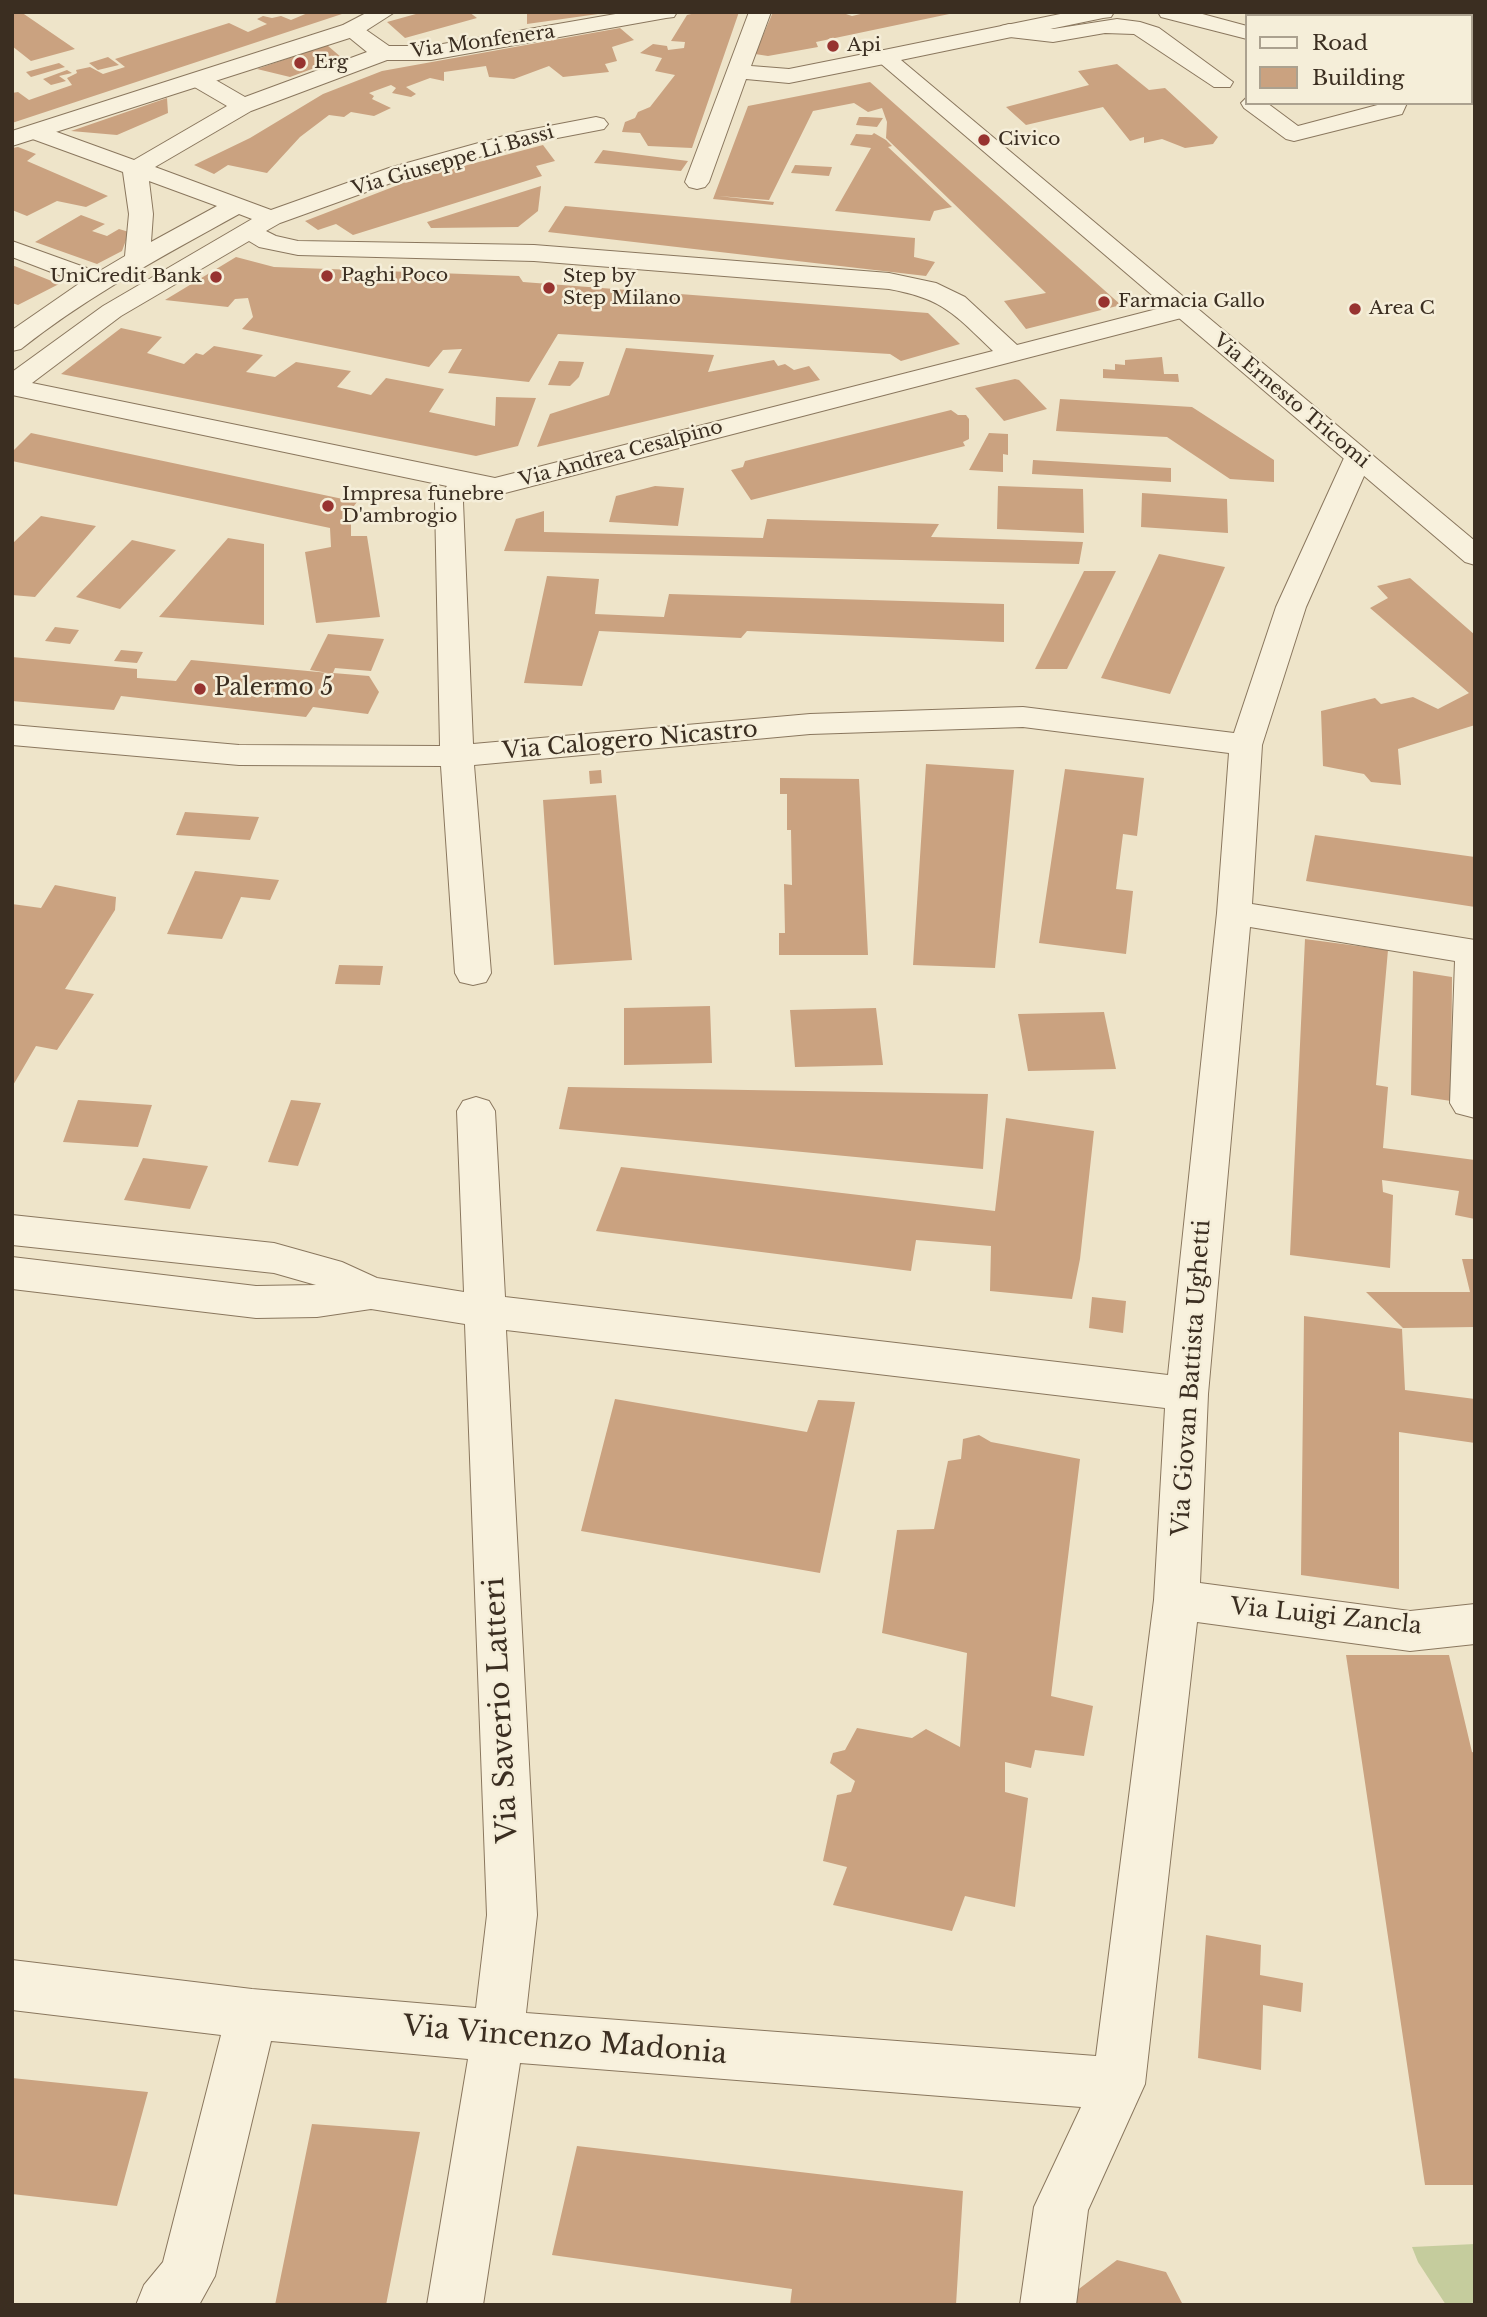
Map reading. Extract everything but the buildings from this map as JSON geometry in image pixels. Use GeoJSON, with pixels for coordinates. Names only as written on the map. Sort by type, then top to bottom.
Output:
{"type":"FeatureCollection","features":[{"type":"Feature","properties":{"kind":"street"},"geometry":{"type":"LineString","coordinates":[[23,135],[351,30],[384,12]]}},
{"type":"Feature","properties":{"kind":"street","name":"Via Monfenera"},"geometry":{"type":"LineString","coordinates":[[384,53],[431,53],[666,12]]}},
{"type":"Feature","properties":{"kind":"street"},"geometry":{"type":"LineString","coordinates":[[697,182],[760,12]]}},
{"type":"Feature","properties":{"kind":"street"},"geometry":{"type":"LineString","coordinates":[[738,72],[789,76],[1103,12]]}},
{"type":"Feature","properties":{"kind":"street"},"geometry":{"type":"LineString","coordinates":[[1169,12],[1246,33]]}},
{"type":"Feature","properties":{"kind":"street"},"geometry":{"type":"LineString","coordinates":[[135,169],[243,106],[384,53],[484,27],[493,19]]}},
{"type":"Feature","properties":{"kind":"street"},"geometry":{"type":"LineString","coordinates":[[1009,31],[1051,35],[1111,26],[1140,28],[1152,33],[1222,82]]}},
{"type":"Feature","properties":{"kind":"street"},"geometry":{"type":"LineString","coordinates":[[351,30],[384,53]]}},
{"type":"Feature","properties":{"kind":"street","name":"Via Ernesto Tricomi"},"geometry":{"type":"LineString","coordinates":[[884,57],[1475,556]]}},
{"type":"Feature","properties":{"kind":"street"},"geometry":{"type":"LineString","coordinates":[[199,80],[243,106]]}},
{"type":"Feature","properties":{"kind":"street"},"geometry":{"type":"LineString","coordinates":[[1255,105],[1294,134],[1394,109],[1395,105]]}},
{"type":"Feature","properties":{"kind":"street","name":"Via Giuseppe Li Bassi"},"geometry":{"type":"LineString","coordinates":[[12,386],[112,311],[271,218],[397,173],[518,139],[596,124]]}},
{"type":"Feature","properties":{"kind":"street"},"geometry":{"type":"LineString","coordinates":[[23,135],[135,169],[271,218]]}},
{"type":"Feature","properties":{"kind":"street"},"geometry":{"type":"LineString","coordinates":[[135,169],[141,214],[137,261]]}},
{"type":"Feature","properties":{"kind":"street"},"geometry":{"type":"LineString","coordinates":[[18,330],[237,205]]}},
{"type":"Feature","properties":{"kind":"street"},"geometry":{"type":"LineString","coordinates":[[248,230],[268,242],[298,248],[534,253],[889,281],[927,288],[956,302],[1011,354]]}},
{"type":"Feature","properties":{"kind":"street"},"geometry":{"type":"LineString","coordinates":[[12,248],[101,282]]}},
{"type":"Feature","properties":{"kind":"street","name":"Via Andrea Cesalpino"},"geometry":{"type":"LineString","coordinates":[[12,386],[495,487],[1184,310]]}},
{"type":"Feature","properties":{"kind":"street","name":"Via Giovan Battista Ughetti"},"geometry":{"type":"LineString","coordinates":[[1048,2305],[1061,2207],[1119,2084],[1177,1600],[1186,1394],[1234,914],[1246,745],[1291,607],[1358,458]]}},
{"type":"Feature","properties":{"kind":"street"},"geometry":{"type":"LineString","coordinates":[[465,481],[449,502],[457,757],[473,973]]}},
{"type":"Feature","properties":{"kind":"street","name":"Via Calogero Nicastro"},"geometry":{"type":"LineString","coordinates":[[12,735],[239,755],[457,757],[810,724],[1023,717],[1246,745]]}},
{"type":"Feature","properties":{"kind":"street"},"geometry":{"type":"LineString","coordinates":[[1234,914],[1474,952],[1469,1103],[1475,1104]]}},
{"type":"Feature","properties":{"kind":"street","name":"Via Saverio Latteri"},"geometry":{"type":"LineString","coordinates":[[455,2305],[498,2036],[512,1915],[476,1111]]}},
{"type":"Feature","properties":{"kind":"street"},"geometry":{"type":"LineString","coordinates":[[12,1230],[274,1258],[328,1273],[371,1293],[483,1311],[1186,1394]]}},
{"type":"Feature","properties":{"kind":"street"},"geometry":{"type":"LineString","coordinates":[[12,1273],[256,1302],[317,1301],[371,1293]]}},
{"type":"Feature","properties":{"kind":"street","name":"Via Luigi Zancla"},"geometry":{"type":"LineString","coordinates":[[1177,1600],[1410,1631],[1475,1624]]}},
{"type":"Feature","properties":{"kind":"street","name":"Via Vincenzo Madonia"},"geometry":{"type":"LineString","coordinates":[[12,1985],[252,2014],[498,2036],[1119,2084]]}},
{"type":"Feature","properties":{"kind":"street"},"geometry":{"type":"LineString","coordinates":[[164,2305],[187,2277],[252,2014]]}},
{"type":"Feature","properties":{"kind":"green space"},"geometry":{"type":"Polygon","coordinates":[[[1475,2244],[1475,2305],[1446,2305],[1418,2262],[1412,2247],[1475,2244]]]}},
{"type":"Feature","properties":{"kind":"place","name":"Api"},"geometry":{"type":"Point","coordinates":[833,46]}},
{"type":"Feature","properties":{"kind":"place","name":"Erg"},"geometry":{"type":"Point","coordinates":[300,63]}},
{"type":"Feature","properties":{"kind":"place","name":"Civico"},"geometry":{"type":"Point","coordinates":[984,140]}},
{"type":"Feature","properties":{"kind":"place","name":"Paghi Poco"},"geometry":{"type":"Point","coordinates":[327,276]}},
{"type":"Feature","properties":{"kind":"place","name":"UniCredit Bank"},"geometry":{"type":"Point","coordinates":[216,277]}},
{"type":"Feature","properties":{"kind":"place","name":"Step by Step Milano"},"geometry":{"type":"Point","coordinates":[549,288]}},
{"type":"Feature","properties":{"kind":"place","name":"Farmacia Gallo"},"geometry":{"type":"Point","coordinates":[1104,302]}},
{"type":"Feature","properties":{"kind":"place","name":"Area C"},"geometry":{"type":"Point","coordinates":[1355,309]}},
{"type":"Feature","properties":{"kind":"place","name":"Impresa funebre D'ambrogio"},"geometry":{"type":"Point","coordinates":[328,506]}},
{"type":"Feature","properties":{"kind":"place","name":"Palermo 5"},"geometry":{"type":"Point","coordinates":[200,689]}}]}
